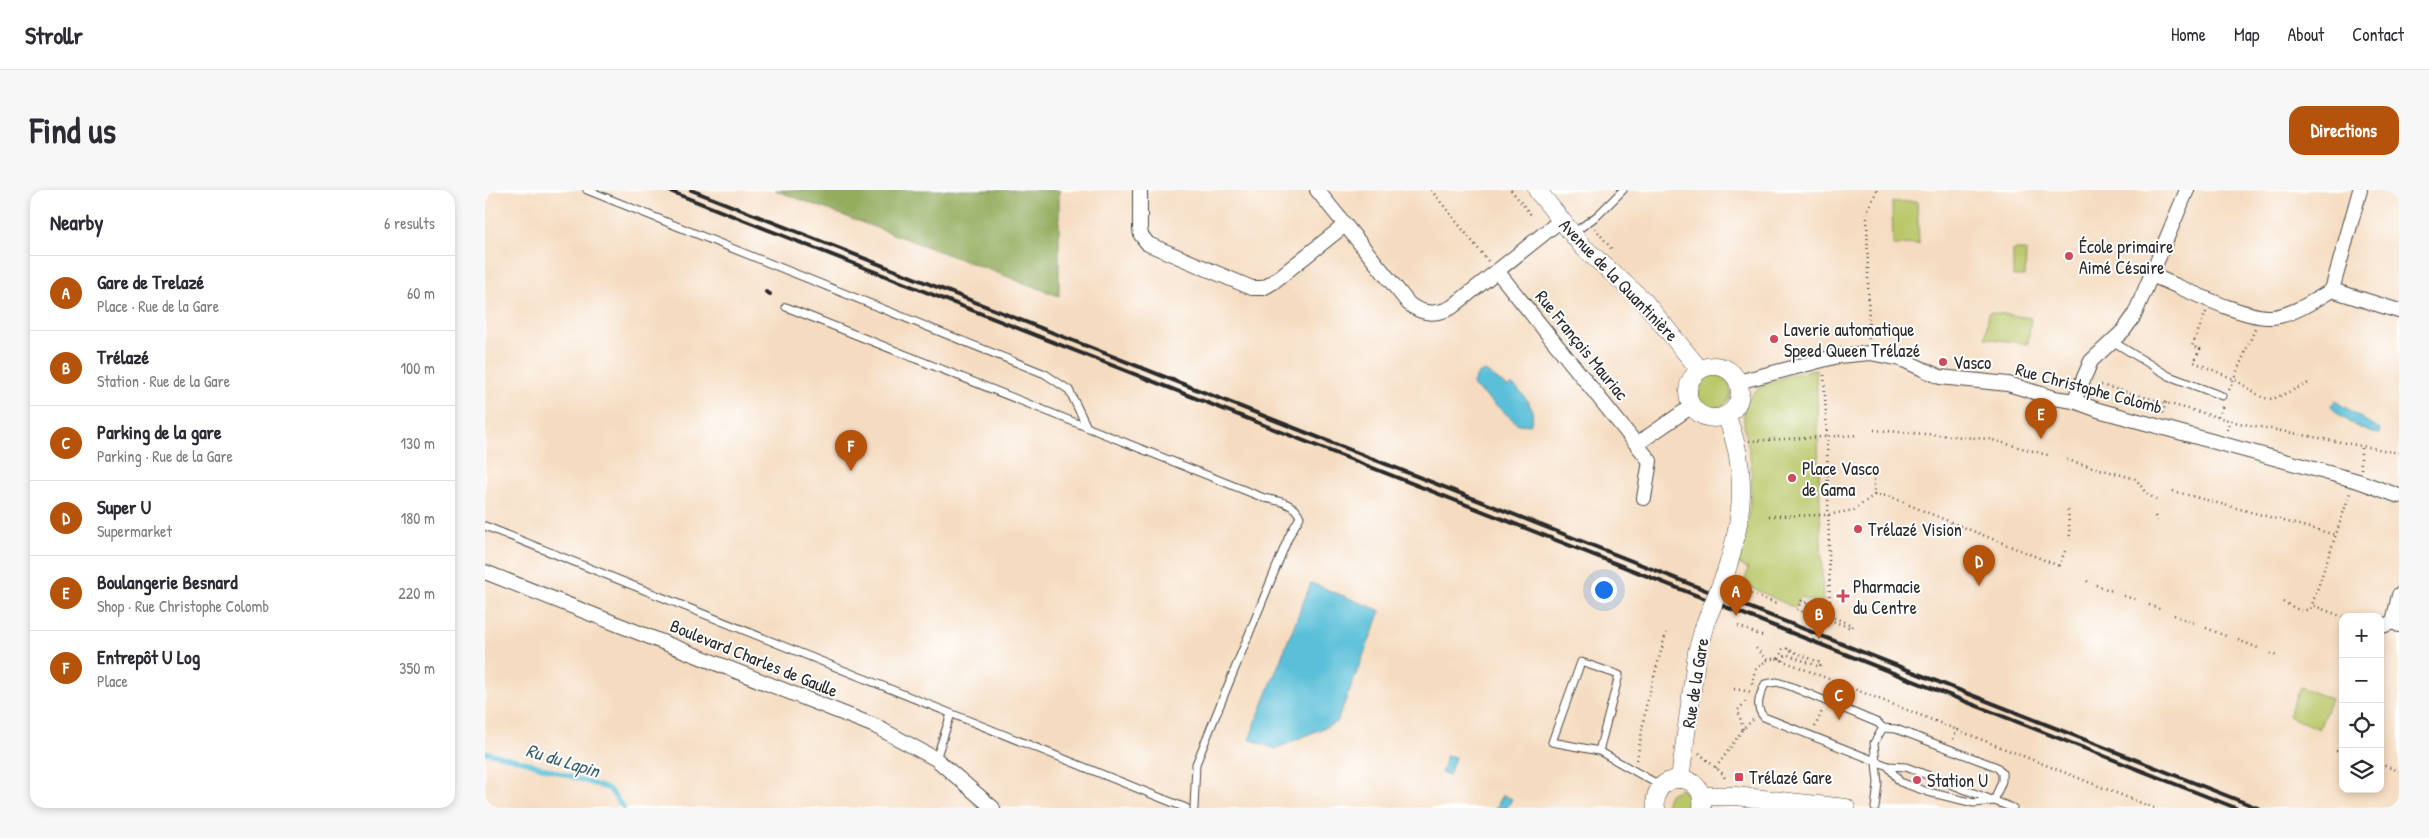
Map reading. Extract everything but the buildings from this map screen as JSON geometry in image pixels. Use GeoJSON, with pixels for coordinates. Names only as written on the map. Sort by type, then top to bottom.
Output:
{"type":"FeatureCollection","features":[{"type":"Feature","properties":{"kind":"street"},"geometry":{"type":"LineString","coordinates":[[1140,190],[1141,235],[1148,244],[1251,288],[1263,288],[1272,283],[1345,225]]}},
{"type":"Feature","properties":{"kind":"street"},"geometry":{"type":"LineString","coordinates":[[1317,190],[1409,304],[1423,312],[1438,313],[1452,307],[1493,267],[1567,227]]}},
{"type":"Feature","properties":{"kind":"street","name":"Avenue de la Quantinière"},"geometry":{"type":"LineString","coordinates":[[1537,190],[1600,264],[1643,300],[1700,370]]}},
{"type":"Feature","properties":{"kind":"street"},"geometry":{"type":"LineString","coordinates":[[2074,401],[2091,361],[2124,330],[2134,316],[2187,190]]}},
{"type":"Feature","properties":{"kind":"street"},"geometry":{"type":"LineString","coordinates":[[2151,275],[2246,313],[2270,318],[2302,308],[2333,290],[2360,190]]}},
{"type":"Feature","properties":{"kind":"street","name":"Rue François Mauriac"},"geometry":{"type":"LineString","coordinates":[[1493,267],[1650,461],[1644,498]]}},
{"type":"Feature","properties":{"kind":"street"},"geometry":{"type":"LineString","coordinates":[[2333,290],[2399,311]]}},
{"type":"Feature","properties":{"kind":"street","name":"Rue Christophe Colomb"},"geometry":{"type":"LineString","coordinates":[[1738,382],[1838,356],[1870,353],[1901,359],[1940,376],[2008,384],[2054,398],[2074,401],[2098,410],[2358,477],[2399,496]]}},
{"type":"Feature","properties":{"kind":"street"},"geometry":{"type":"LineString","coordinates":[[1713,366],[1721,367],[1730,371],[1738,382],[1738,401],[1726,415],[1715,418],[1707,417],[1697,412],[1692,406],[1688,395],[1689,385],[1700,370],[1713,366]]}},
{"type":"Feature","properties":{"kind":"street"},"geometry":{"type":"LineString","coordinates":[[1637,444],[1692,406]]}},
{"type":"Feature","properties":{"kind":"street","name":"Rue de la Gare"},"geometry":{"type":"LineString","coordinates":[[1680,779],[1697,652],[1736,538],[1742,489],[1737,444],[1726,415]]}},
{"type":"Feature","properties":{"kind":"street","name":"Boulevard Charles de Gaulle"},"geometry":{"type":"LineString","coordinates":[[485,572],[875,726],[936,759],[993,808]]}},
{"type":"Feature","properties":{"kind":"street"},"geometry":{"type":"LineString","coordinates":[[2391,625],[2399,595]]}},
{"type":"Feature","properties":{"kind":"street"},"geometry":{"type":"LineString","coordinates":[[1656,808],[1656,796],[1661,786],[1670,781],[1680,779],[1694,784],[1702,802],[1735,796],[1846,808]]}},
{"type":"Feature","properties":{"kind":"lane"},"geometry":{"type":"LineString","coordinates":[[587,190],[1045,374],[1069,390],[1087,427]]}},
{"type":"Feature","properties":{"kind":"lane"},"geometry":{"type":"LineString","coordinates":[[1567,227],[1598,215],[1623,190]]}},
{"type":"Feature","properties":{"kind":"lane"},"geometry":{"type":"LineString","coordinates":[[786,307],[1264,498],[1289,504],[1297,509],[1299,517],[1289,536],[1196,764],[1194,808]]}},
{"type":"Feature","properties":{"kind":"lane"},"geometry":{"type":"LineString","coordinates":[[2111,341],[2169,376],[2222,396]]}},
{"type":"Feature","properties":{"kind":"lane"},"geometry":{"type":"LineString","coordinates":[[485,526],[1186,808]]}},
{"type":"Feature","properties":{"kind":"lane"},"geometry":{"type":"LineString","coordinates":[[1599,751],[1619,675],[1581,662],[1552,742],[1599,751],[1661,786]]}},
{"type":"Feature","properties":{"kind":"lane"},"geometry":{"type":"LineString","coordinates":[[1994,801],[2002,781],[2002,774],[1997,767],[1896,729],[1883,728],[1878,723],[1826,700],[1777,682],[1765,684],[1761,694],[1759,712],[1764,717],[1889,766],[1906,767],[1994,801],[2013,808]]}},
{"type":"Feature","properties":{"kind":"lane"},"geometry":{"type":"LineString","coordinates":[[936,759],[951,714]]}},
{"type":"Feature","properties":{"kind":"lane"},"geometry":{"type":"LineString","coordinates":[[1875,808],[1878,783],[1874,743],[1877,734],[1883,728]]}},
{"type":"Feature","properties":{"kind":"lane"},"geometry":{"type":"LineString","coordinates":[[1889,766],[1900,782],[1928,792],[1974,803],[1994,801]]}},
{"type":"Feature","properties":{"kind":"path"},"geometry":{"type":"LineString","coordinates":[[1437,190],[1432,192],[1493,267]]}},
{"type":"Feature","properties":{"kind":"path"},"geometry":{"type":"LineString","coordinates":[[1511,190],[1531,216]]}},
{"type":"Feature","properties":{"kind":"path"},"geometry":{"type":"LineString","coordinates":[[1869,343],[1867,212],[1877,190]]}},
{"type":"Feature","properties":{"kind":"path"},"geometry":{"type":"LineString","coordinates":[[2209,306],[2192,346],[2199,349],[2194,362],[2234,379],[2263,398],[2273,398],[2311,382]]}},
{"type":"Feature","properties":{"kind":"path"},"geometry":{"type":"LineString","coordinates":[[2218,417],[2257,324]]}},
{"type":"Feature","properties":{"kind":"path"},"geometry":{"type":"LineString","coordinates":[[1797,610],[1802,600],[1830,610],[1824,372]]}},
{"type":"Feature","properties":{"kind":"path"},"geometry":{"type":"LineString","coordinates":[[2101,385],[2239,423],[2399,454]]}},
{"type":"Feature","properties":{"kind":"path"},"geometry":{"type":"LineString","coordinates":[[2161,419],[2166,402]]}},
{"type":"Feature","properties":{"kind":"path"},"geometry":{"type":"LineString","coordinates":[[1873,430],[1989,439],[2051,456]]}},
{"type":"Feature","properties":{"kind":"path"},"geometry":{"type":"LineString","coordinates":[[1748,441],[1858,435]]}},
{"type":"Feature","properties":{"kind":"path"},"geometry":{"type":"LineString","coordinates":[[2283,602],[2301,611],[2310,609],[2312,605],[2358,477],[2361,446]]}},
{"type":"Feature","properties":{"kind":"path"},"geometry":{"type":"LineString","coordinates":[[2067,460],[2136,479],[2145,492],[2159,502]]}},
{"type":"Feature","properties":{"kind":"path"},"geometry":{"type":"LineString","coordinates":[[1874,474],[1874,495]]}},
{"type":"Feature","properties":{"kind":"path"},"geometry":{"type":"LineString","coordinates":[[2173,492],[2336,535]]}},
{"type":"Feature","properties":{"kind":"path"},"geometry":{"type":"LineString","coordinates":[[1769,516],[1827,515],[1854,510],[1874,495],[1888,496],[2059,567],[2065,551]]}},
{"type":"Feature","properties":{"kind":"path"},"geometry":{"type":"LineString","coordinates":[[2068,510],[2069,540]]}},
{"type":"Feature","properties":{"kind":"path"},"geometry":{"type":"LineString","coordinates":[[2155,516],[2157,521]]}},
{"type":"Feature","properties":{"kind":"path"},"geometry":{"type":"LineString","coordinates":[[2096,585],[2112,591]]}},
{"type":"Feature","properties":{"kind":"path"},"geometry":{"type":"LineString","coordinates":[[1751,594],[1777,604]]}},
{"type":"Feature","properties":{"kind":"path"},"geometry":{"type":"LineString","coordinates":[[2124,596],[2137,600]]}},
{"type":"Feature","properties":{"kind":"path"},"geometry":{"type":"LineString","coordinates":[[1802,612],[1803,610],[1851,628],[1852,625],[1805,606],[1807,602]]}},
{"type":"Feature","properties":{"kind":"path"},"geometry":{"type":"LineString","coordinates":[[2149,605],[2162,610]]}},
{"type":"Feature","properties":{"kind":"path"},"geometry":{"type":"LineString","coordinates":[[2312,605],[2339,615]]}},
{"type":"Feature","properties":{"kind":"path"},"geometry":{"type":"LineString","coordinates":[[2174,615],[2195,623]]}},
{"type":"Feature","properties":{"kind":"path"},"geometry":{"type":"LineString","coordinates":[[1738,626],[1765,636]]}},
{"type":"Feature","properties":{"kind":"path"},"geometry":{"type":"LineString","coordinates":[[2207,628],[2226,636]]}},
{"type":"Feature","properties":{"kind":"path"},"geometry":{"type":"LineString","coordinates":[[1636,772],[1646,706],[1666,633]]}},
{"type":"Feature","properties":{"kind":"path"},"geometry":{"type":"LineString","coordinates":[[2238,640],[2258,648]]}},
{"type":"Feature","properties":{"kind":"path"},"geometry":{"type":"LineString","coordinates":[[1779,659],[1784,646]]}},
{"type":"Feature","properties":{"kind":"path"},"geometry":{"type":"LineString","coordinates":[[1783,661],[1786,654],[1820,667],[1821,663],[1787,650],[1788,648]]}},
{"type":"Feature","properties":{"kind":"path"},"geometry":{"type":"LineString","coordinates":[[2270,653],[2279,657]]}},
{"type":"Feature","properties":{"kind":"path"},"geometry":{"type":"LineString","coordinates":[[1767,660],[1779,659],[2154,808]]}},
{"type":"Feature","properties":{"kind":"path"},"geometry":{"type":"LineString","coordinates":[[1734,689],[1749,691]]}},
{"type":"Feature","properties":{"kind":"path"},"geometry":{"type":"LineString","coordinates":[[1716,768],[1743,728],[1756,718],[1764,717]]}},
{"type":"Feature","properties":{"kind":"path"},"geometry":{"type":"LineString","coordinates":[[2335,751],[2339,752]]}},
{"type":"Feature","properties":{"kind":"path"},"geometry":{"type":"LineString","coordinates":[[1700,755],[1723,774],[1725,781]]}},
{"type":"Feature","properties":{"kind":"path"},"geometry":{"type":"LineString","coordinates":[[2384,765],[2399,771]]}},
{"type":"Feature","properties":{"kind":"green space"},"geometry":{"type":"Polygon","coordinates":[[[775,190],[1059,190],[1059,296],[775,190]]]}},
{"type":"Feature","properties":{"kind":"green space"},"geometry":{"type":"Polygon","coordinates":[[[1917,201],[1919,244],[1893,245],[1892,202],[1917,201]]]}},
{"type":"Feature","properties":{"kind":"green space"},"geometry":{"type":"Polygon","coordinates":[[[2013,250],[2026,250],[2025,276],[2013,276],[2013,250]]]}},
{"type":"Feature","properties":{"kind":"green space"},"geometry":{"type":"Polygon","coordinates":[[[1989,312],[2031,318],[2028,344],[1985,338],[1989,312]]]}},
{"type":"Feature","properties":{"kind":"green space"},"geometry":{"type":"Polygon","coordinates":[[[1816,369],[1823,605],[1800,597],[1795,608],[1744,584],[1748,569],[1736,562],[1747,523],[1751,498],[1750,457],[1744,426],[1744,411],[1750,397],[1763,386],[1780,378],[1816,369]]]}},
{"type":"Feature","properties":{"kind":"green space"},"geometry":{"type":"Polygon","coordinates":[[[1714,374],[1721,375],[1726,379],[1730,384],[1730,398],[1726,403],[1721,407],[1714,408],[1707,407],[1702,403],[1698,398],[1697,391],[1698,384],[1702,379],[1707,375],[1714,374]]]}},
{"type":"Feature","properties":{"kind":"green space"},"geometry":{"type":"Polygon","coordinates":[[[2300,687],[2331,699],[2319,729],[2288,716],[2300,687]]]}},
{"type":"Feature","properties":{"kind":"green space"},"geometry":{"type":"Polygon","coordinates":[[[1681,789],[1691,796],[1691,808],[1668,808],[1666,802],[1669,794],[1681,789]]]}},
{"type":"Feature","properties":{"kind":"water"},"geometry":{"type":"Polygon","coordinates":[[[1485,371],[1508,387],[1511,384],[1520,391],[1531,408],[1532,420],[1530,425],[1518,424],[1472,385],[1478,374],[1485,371]]]}},
{"type":"Feature","properties":{"kind":"water"},"geometry":{"type":"Polygon","coordinates":[[[2335,401],[2380,430],[2379,434],[2359,428],[2338,414],[2331,405],[2335,401]]]}},
{"type":"Feature","properties":{"kind":"water"},"geometry":{"type":"Polygon","coordinates":[[[1311,583],[1381,611],[1337,722],[1275,749],[1249,739],[1311,583]]]}},
{"type":"Feature","properties":{"kind":"water"},"geometry":{"type":"Polygon","coordinates":[[[1447,755],[1455,757],[1449,776],[1441,773],[1447,755]]]}},
{"type":"Feature","properties":{"kind":"water"},"geometry":{"type":"Polygon","coordinates":[[[1503,795],[1512,799],[1507,808],[1496,808],[1503,795]]]}},
{"type":"Feature","properties":{"kind":"waterway","name":"Ru du Lapin"},"geometry":{"type":"LineString","coordinates":[[485,752],[526,762],[609,789],[624,808]]}},
{"type":"Feature","properties":{"kind":"railway"},"geometry":{"type":"LineString","coordinates":[[667,190],[2236,808]]}},
{"type":"Feature","properties":{"kind":"railway"},"geometry":{"type":"LineString","coordinates":[[691,190],[2258,808]]}},
{"type":"Feature","properties":{"kind":"railway"},"geometry":{"type":"LineString","coordinates":[[766,292],[770,294]]}},
{"type":"Feature","properties":{"kind":"place","name":"École primaire Aimé Césaire"},"geometry":{"type":"Point","coordinates":[2069,256]}},
{"type":"Feature","properties":{"kind":"place","name":"Laverie automatique Speed Queen Trélazé"},"geometry":{"type":"Point","coordinates":[1774,339]}},
{"type":"Feature","properties":{"kind":"place","name":"Vasco"},"geometry":{"type":"Point","coordinates":[1943,362]}},
{"type":"Feature","properties":{"kind":"place","name":"Boulangerie Besnard"},"geometry":{"type":"Point","coordinates":[2041,439]}},
{"type":"Feature","properties":{"kind":"place","name":"Entrepôt U Log"},"geometry":{"type":"Point","coordinates":[851,471]}},
{"type":"Feature","properties":{"kind":"place","name":"Place Vasco de Gama"},"geometry":{"type":"Point","coordinates":[1792,478]}},
{"type":"Feature","properties":{"kind":"place","name":"Trélazé Vision"},"geometry":{"type":"Point","coordinates":[1858,529]}},
{"type":"Feature","properties":{"kind":"place","name":"Super U"},"geometry":{"type":"Point","coordinates":[1979,586]}},
{"type":"Feature","properties":{"kind":"place","name":"Pharmacie du Centre"},"geometry":{"type":"Point","coordinates":[1843,596]}},
{"type":"Feature","properties":{"kind":"place","name":"Gare de Trelazé"},"geometry":{"type":"Point","coordinates":[1736,616]}},
{"type":"Feature","properties":{"kind":"place","name":"Trélazé"},"geometry":{"type":"Point","coordinates":[1819,639]}},
{"type":"Feature","properties":{"kind":"place","name":"Parking de la gare"},"geometry":{"type":"Point","coordinates":[1839,720]}},
{"type":"Feature","properties":{"kind":"place","name":"Trélazé Gare"},"geometry":{"type":"Point","coordinates":[1739,777]}},
{"type":"Feature","properties":{"kind":"place","name":"Station U"},"geometry":{"type":"Point","coordinates":[1917,780]}}]}
